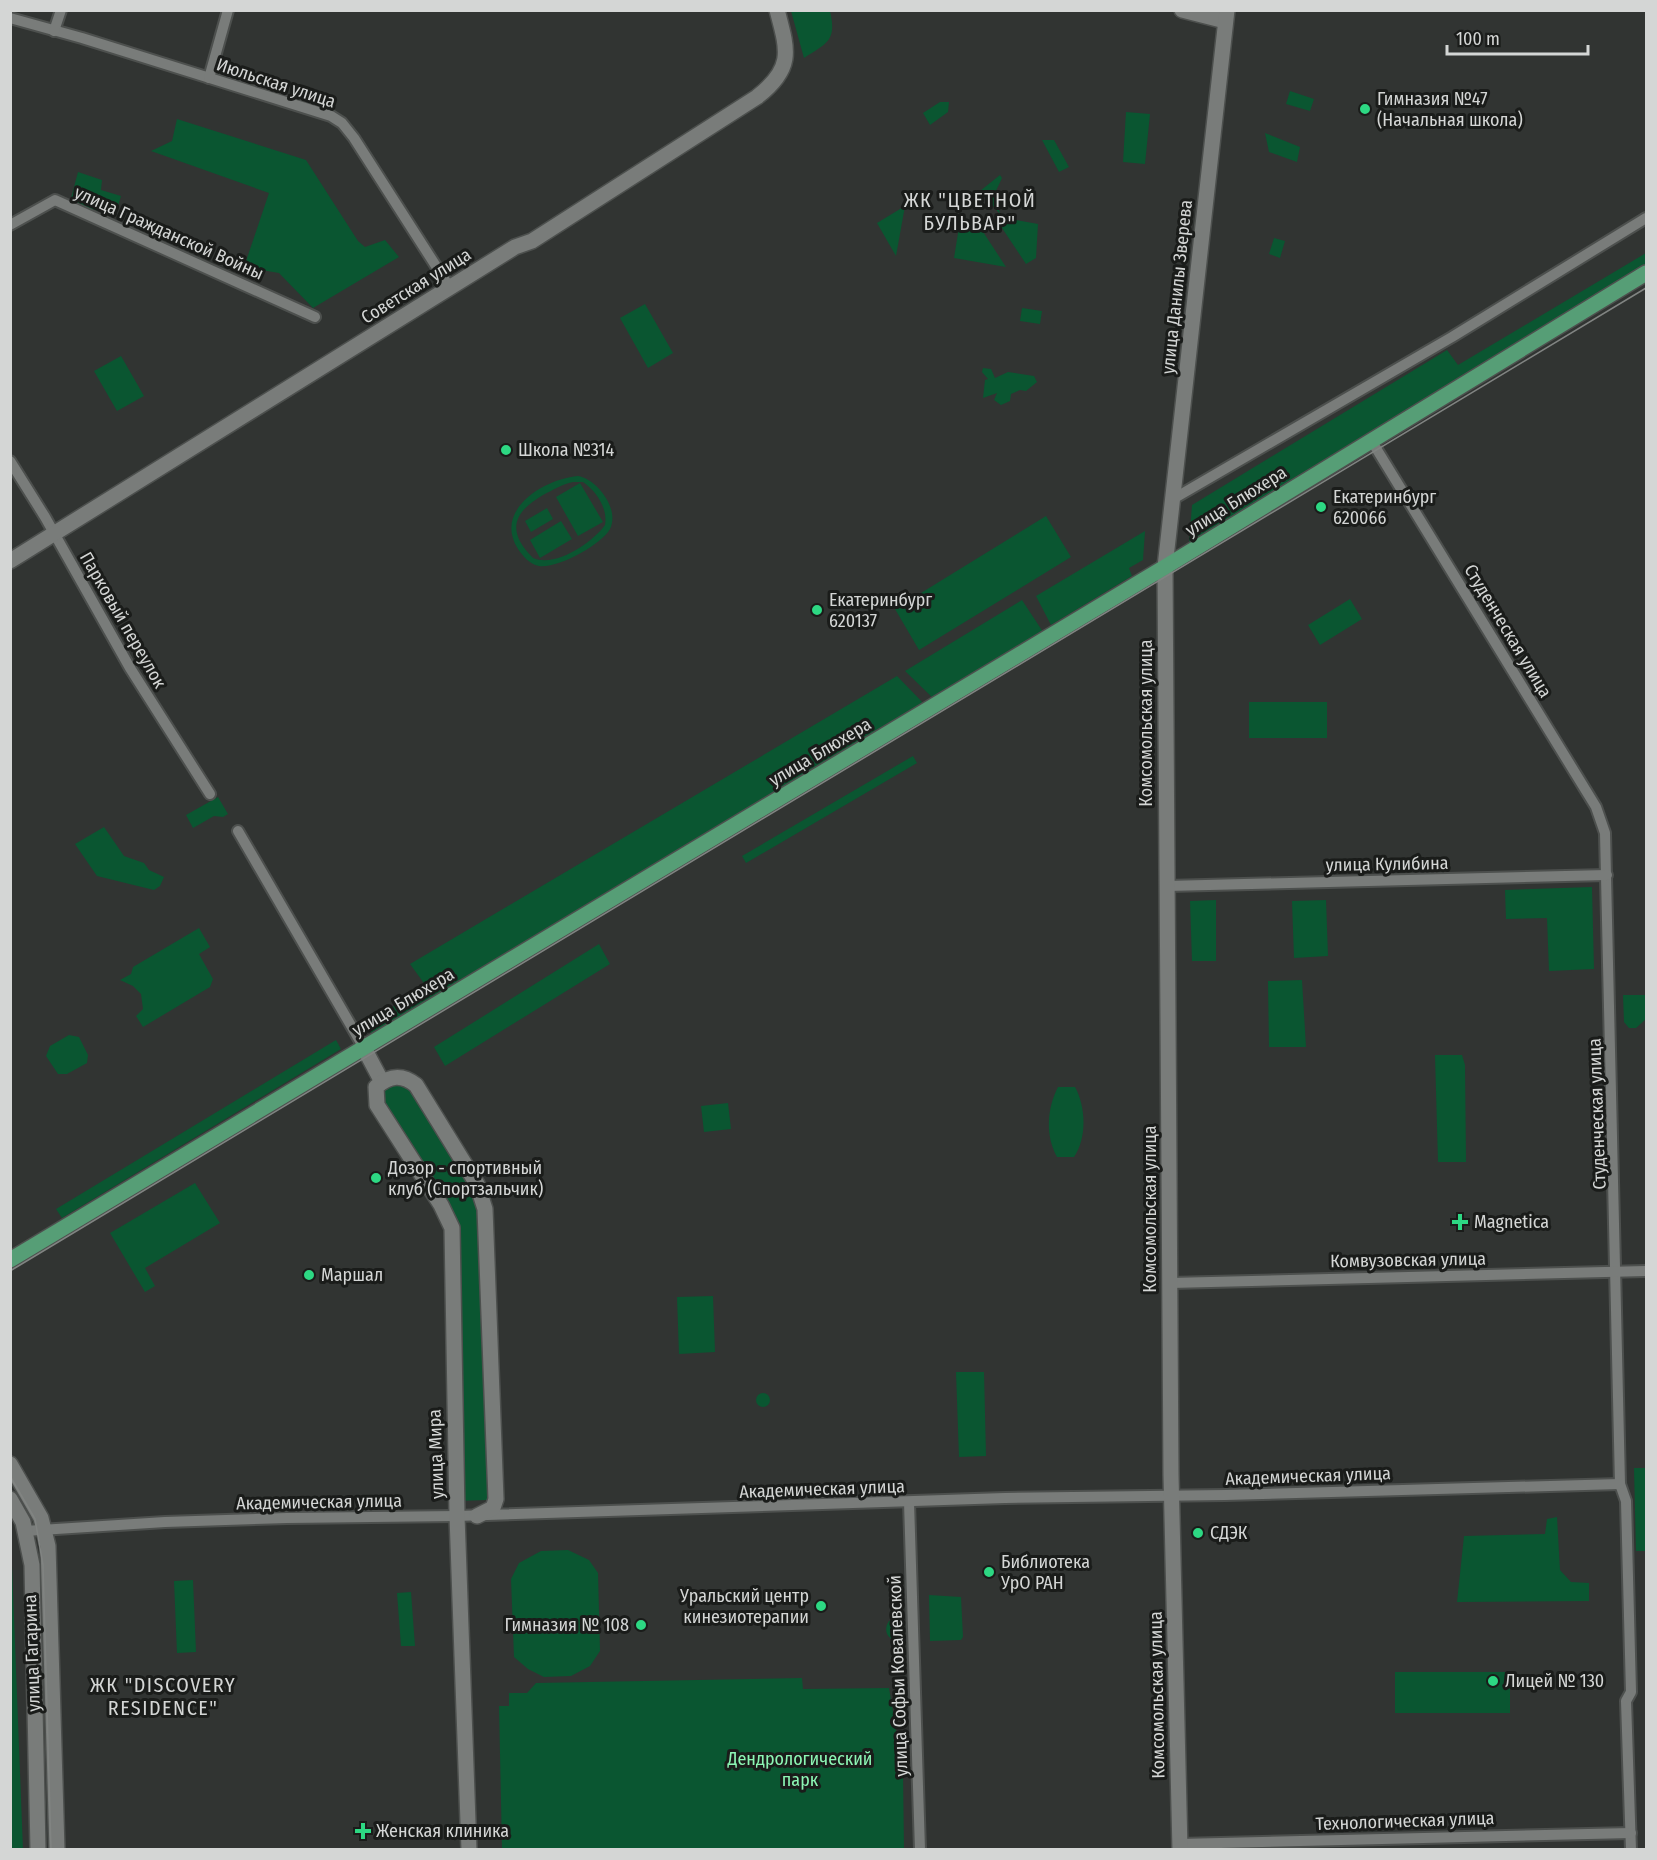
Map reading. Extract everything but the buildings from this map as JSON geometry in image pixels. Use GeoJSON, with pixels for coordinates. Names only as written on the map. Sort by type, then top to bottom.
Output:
{"type":"FeatureCollection","features":[{"type":"Feature","properties":{"kind":"main road","name":"Советская улица"},"geometry":{"type":"LineString","coordinates":[[10,561],[516,247],[532,241],[765,91],[782,72],[786,61],[786,46],[777,10]]}},
{"type":"Feature","properties":{"kind":"main road"},"geometry":{"type":"LineString","coordinates":[[1182,10],[1226,16]]}},
{"type":"Feature","properties":{"kind":"main road","name":"улица Данилы Зверева"},"geometry":{"type":"LineString","coordinates":[[1165,567],[1226,16]]}},
{"type":"Feature","properties":{"kind":"main road","name":"улица Блюхера"},"geometry":{"type":"LineString","coordinates":[[10,1260],[1165,567],[1647,273]]}},
{"type":"Feature","properties":{"kind":"main road","name":"Комсомольская улица"},"geometry":{"type":"LineString","coordinates":[[1165,567],[1171,1495],[1179,1847]]}},
{"type":"Feature","properties":{"kind":"main road"},"geometry":{"type":"LineString","coordinates":[[364,1048],[382,1082],[401,1076],[416,1085],[477,1184],[485,1209],[496,1499],[493,1509],[477,1516]]}},
{"type":"Feature","properties":{"kind":"main road","name":"улица Мира"},"geometry":{"type":"LineString","coordinates":[[382,1082],[376,1087],[377,1105],[441,1205],[452,1228],[457,1516],[470,1850]]}},
{"type":"Feature","properties":{"kind":"main road","name":"улица Гагарина"},"geometry":{"type":"LineString","coordinates":[[10,1464],[45,1529],[50,1574],[57,1850]]}},
{"type":"Feature","properties":{"kind":"main road","name":"улица Гагарина"},"geometry":{"type":"LineString","coordinates":[[10,1499],[20,1514],[32,1565],[38,1850]]}},
{"type":"Feature","properties":{"kind":"street"},"geometry":{"type":"LineString","coordinates":[[54,32],[61,10]]}},
{"type":"Feature","properties":{"kind":"street"},"geometry":{"type":"LineString","coordinates":[[209,78],[228,10]]}},
{"type":"Feature","properties":{"kind":"street","name":"Июльская улица"},"geometry":{"type":"LineString","coordinates":[[10,18],[321,112],[342,123],[354,138],[450,288]]}},
{"type":"Feature","properties":{"kind":"street","name":"улица Гражданской Войны"},"geometry":{"type":"LineString","coordinates":[[10,225],[55,200],[315,317]]}},
{"type":"Feature","properties":{"kind":"street"},"geometry":{"type":"LineString","coordinates":[[1173,499],[1452,337],[1647,218]]}},
{"type":"Feature","properties":{"kind":"street","name":"Студенческая улица"},"geometry":{"type":"LineString","coordinates":[[1371,440],[1596,807],[1605,833],[1617,1272],[1620,1484],[1626,1501],[1631,1692],[1626,1701],[1631,1850]]}},
{"type":"Feature","properties":{"kind":"street","name":"Парковый переулок"},"geometry":{"type":"LineString","coordinates":[[10,461],[55,534],[129,668],[210,794]]}},
{"type":"Feature","properties":{"kind":"street"},"geometry":{"type":"LineString","coordinates":[[238,831],[364,1048]]}},
{"type":"Feature","properties":{"kind":"street","name":"улица Кулибина"},"geometry":{"type":"LineString","coordinates":[[1167,886],[1607,875]]}},
{"type":"Feature","properties":{"kind":"street","name":"Комвузовская улица"},"geometry":{"type":"LineString","coordinates":[[1170,1283],[1647,1271]]}},
{"type":"Feature","properties":{"kind":"street","name":"Академическая улица"},"geometry":{"type":"LineString","coordinates":[[25,1531],[287,1518],[477,1516],[909,1502],[1620,1484]]}},
{"type":"Feature","properties":{"kind":"street","name":"улица Софьи Ковалевской"},"geometry":{"type":"LineString","coordinates":[[909,1502],[920,1850]]}},
{"type":"Feature","properties":{"kind":"street","name":"Технологическая улица"},"geometry":{"type":"LineString","coordinates":[[1179,1847],[1630,1833]]}},
{"type":"Feature","properties":{"kind":"green space"},"geometry":{"type":"Polygon","coordinates":[[[791,11],[830,11],[831,35],[819,49],[804,58],[791,11]]]}},
{"type":"Feature","properties":{"kind":"green space"},"geometry":{"type":"Polygon","coordinates":[[[1290,91],[1314,99],[1310,111],[1286,104],[1290,91]]]}},
{"type":"Feature","properties":{"kind":"green space"},"geometry":{"type":"Polygon","coordinates":[[[940,102],[949,102],[948,112],[930,125],[923,113],[940,102]]]}},
{"type":"Feature","properties":{"kind":"green space"},"geometry":{"type":"Polygon","coordinates":[[[1126,112],[1150,114],[1145,164],[1123,162],[1126,112]]]}},
{"type":"Feature","properties":{"kind":"green space"},"geometry":{"type":"Polygon","coordinates":[[[177,119],[306,160],[358,241],[365,247],[385,240],[399,257],[313,308],[279,273],[244,267],[269,193],[151,151],[172,141],[177,119]]]}},
{"type":"Feature","properties":{"kind":"green space"},"geometry":{"type":"Polygon","coordinates":[[[1265,133],[1300,147],[1297,162],[1269,152],[1265,133]]]}},
{"type":"Feature","properties":{"kind":"green space"},"geometry":{"type":"Polygon","coordinates":[[[1042,140],[1054,140],[1069,167],[1059,172],[1042,140]]]}},
{"type":"Feature","properties":{"kind":"green space"},"geometry":{"type":"Polygon","coordinates":[[[78,172],[102,180],[101,190],[121,196],[115,216],[70,202],[78,172]]]}},
{"type":"Feature","properties":{"kind":"green space"},"geometry":{"type":"Polygon","coordinates":[[[1000,175],[1002,178],[995,193],[1000,214],[980,191],[1000,175]]]}},
{"type":"Feature","properties":{"kind":"green space"},"geometry":{"type":"Polygon","coordinates":[[[905,206],[896,256],[877,223],[905,206]]]}},
{"type":"Feature","properties":{"kind":"green space"},"geometry":{"type":"Polygon","coordinates":[[[994,216],[1038,224],[1036,258],[1026,264],[994,216]]]}},
{"type":"Feature","properties":{"kind":"green space"},"geometry":{"type":"Polygon","coordinates":[[[976,221],[1006,267],[954,258],[959,227],[976,221]]]}},
{"type":"Feature","properties":{"kind":"green space"},"geometry":{"type":"Polygon","coordinates":[[[1274,238],[1285,241],[1280,258],[1269,254],[1274,238]]]}},
{"type":"Feature","properties":{"kind":"green space"},"geometry":{"type":"Polygon","coordinates":[[[1646,253],[1646,268],[1189,543],[1192,505],[1447,350],[1458,365],[1646,253]]]}},
{"type":"Feature","properties":{"kind":"green space"},"geometry":{"type":"Polygon","coordinates":[[[645,304],[673,353],[648,368],[620,318],[645,304]]]}},
{"type":"Feature","properties":{"kind":"green space"},"geometry":{"type":"Polygon","coordinates":[[[1022,308],[1042,311],[1040,324],[1020,321],[1022,308]]]}},
{"type":"Feature","properties":{"kind":"green space"},"geometry":{"type":"Polygon","coordinates":[[[121,356],[144,396],[117,411],[94,371],[121,356]]]}},
{"type":"Feature","properties":{"kind":"green space"},"geometry":{"type":"Polygon","coordinates":[[[983,368],[991,369],[995,378],[1008,372],[1034,376],[1037,382],[1026,391],[1020,390],[1011,394],[1010,401],[1001,405],[994,400],[997,393],[983,398],[985,380],[988,379],[982,372],[983,368]]]}},
{"type":"Feature","properties":{"kind":"green space"},"geometry":{"type":"Polygon","coordinates":[[[578,476],[585,478],[599,489],[605,496],[612,513],[610,529],[598,542],[578,555],[556,564],[535,565],[518,549],[512,535],[512,522],[517,510],[526,499],[537,490],[565,478],[578,476]],[[583,482],[565,484],[543,495],[519,516],[517,531],[519,540],[533,558],[552,559],[573,552],[592,539],[605,525],[605,512],[600,500],[583,482]]]}},
{"type":"Feature","properties":{"kind":"green space"},"geometry":{"type":"Polygon","coordinates":[[[580,483],[603,522],[578,536],[556,497],[580,483]]]}},
{"type":"Feature","properties":{"kind":"green space"},"geometry":{"type":"Polygon","coordinates":[[[547,508],[553,519],[531,532],[525,521],[547,508]]]}},
{"type":"Feature","properties":{"kind":"green space"},"geometry":{"type":"Polygon","coordinates":[[[1046,516],[1071,557],[919,650],[895,609],[1046,516]]]}},
{"type":"Feature","properties":{"kind":"green space"},"geometry":{"type":"Polygon","coordinates":[[[561,521],[572,539],[540,558],[530,540],[561,521]]]}},
{"type":"Feature","properties":{"kind":"green space"},"geometry":{"type":"Polygon","coordinates":[[[1145,531],[1143,560],[1129,568],[1132,576],[1051,625],[1036,596],[1145,531]]]}},
{"type":"Feature","properties":{"kind":"green space"},"geometry":{"type":"Polygon","coordinates":[[[1350,599],[1362,619],[1320,645],[1308,625],[1350,599]]]}},
{"type":"Feature","properties":{"kind":"green space"},"geometry":{"type":"Polygon","coordinates":[[[1022,600],[1047,638],[938,703],[905,671],[1022,600]]]}},
{"type":"Feature","properties":{"kind":"green space"},"geometry":{"type":"Polygon","coordinates":[[[897,676],[929,709],[376,1040],[365,1024],[426,986],[410,964],[897,676]]]}},
{"type":"Feature","properties":{"kind":"green space"},"geometry":{"type":"Polygon","coordinates":[[[1249,702],[1327,702],[1327,738],[1249,738],[1249,702]]]}},
{"type":"Feature","properties":{"kind":"green space"},"geometry":{"type":"Polygon","coordinates":[[[913,756],[917,763],[746,863],[742,856],[913,756]]]}},
{"type":"Feature","properties":{"kind":"green space"},"geometry":{"type":"Polygon","coordinates":[[[218,797],[228,814],[223,817],[214,816],[193,828],[186,815],[218,797]]]}},
{"type":"Feature","properties":{"kind":"green space"},"geometry":{"type":"Polygon","coordinates":[[[104,827],[124,856],[144,863],[149,870],[164,877],[160,886],[154,890],[97,876],[75,844],[104,827]]]}},
{"type":"Feature","properties":{"kind":"green space"},"geometry":{"type":"Polygon","coordinates":[[[1592,887],[1594,969],[1549,971],[1547,918],[1506,919],[1505,890],[1592,887]]]}},
{"type":"Feature","properties":{"kind":"green space"},"geometry":{"type":"Polygon","coordinates":[[[1216,900],[1216,961],[1192,961],[1190,901],[1216,900]]]}},
{"type":"Feature","properties":{"kind":"green space"},"geometry":{"type":"Polygon","coordinates":[[[1326,900],[1328,956],[1294,958],[1292,901],[1326,900]]]}},
{"type":"Feature","properties":{"kind":"green space"},"geometry":{"type":"Polygon","coordinates":[[[199,928],[210,947],[199,954],[213,979],[210,987],[143,1027],[136,1016],[143,1009],[141,994],[133,986],[120,980],[131,974],[133,967],[199,928]]]}},
{"type":"Feature","properties":{"kind":"green space"},"geometry":{"type":"Polygon","coordinates":[[[599,944],[610,964],[445,1066],[434,1047],[599,944]]]}},
{"type":"Feature","properties":{"kind":"green space"},"geometry":{"type":"Polygon","coordinates":[[[1302,980],[1306,1047],[1269,1047],[1268,981],[1302,980]]]}},
{"type":"Feature","properties":{"kind":"green space"},"geometry":{"type":"Polygon","coordinates":[[[1623,995],[1646,995],[1646,1019],[1636,1028],[1629,1028],[1624,1022],[1623,995]]]}},
{"type":"Feature","properties":{"kind":"green space"},"geometry":{"type":"Polygon","coordinates":[[[69,1035],[79,1037],[88,1055],[87,1063],[67,1074],[58,1074],[46,1056],[50,1046],[69,1035]]]}},
{"type":"Feature","properties":{"kind":"green space"},"geometry":{"type":"Polygon","coordinates":[[[336,1040],[341,1049],[62,1218],[56,1209],[336,1040]]]}},
{"type":"Feature","properties":{"kind":"green space"},"geometry":{"type":"Polygon","coordinates":[[[1435,1055],[1462,1055],[1465,1065],[1466,1162],[1438,1162],[1435,1055]]]}},
{"type":"Feature","properties":{"kind":"green space"},"geometry":{"type":"Polygon","coordinates":[[[401,1076],[477,1184],[496,1495],[487,1500],[457,1501],[453,1241],[377,1105],[376,1087],[401,1076]]]}},
{"type":"Feature","properties":{"kind":"green space"},"geometry":{"type":"Polygon","coordinates":[[[1058,1087],[1075,1087],[1079,1095],[1084,1122],[1081,1141],[1074,1157],[1057,1157],[1053,1149],[1049,1122],[1054,1095],[1058,1087]]]}},
{"type":"Feature","properties":{"kind":"green space"},"geometry":{"type":"Polygon","coordinates":[[[728,1103],[731,1129],[704,1132],[701,1106],[728,1103]]]}},
{"type":"Feature","properties":{"kind":"green space"},"geometry":{"type":"Polygon","coordinates":[[[195,1183],[220,1223],[145,1268],[155,1286],[145,1292],[110,1233],[195,1183]]]}},
{"type":"Feature","properties":{"kind":"green space"},"geometry":{"type":"Polygon","coordinates":[[[713,1296],[715,1352],[679,1354],[677,1297],[713,1296]]]}},
{"type":"Feature","properties":{"kind":"green space"},"geometry":{"type":"Polygon","coordinates":[[[956,1372],[984,1372],[986,1456],[959,1457],[956,1372]]]}},
{"type":"Feature","properties":{"kind":"green space"},"geometry":{"type":"Polygon","coordinates":[[[760,1393],[766,1393],[770,1400],[766,1407],[760,1407],[756,1403],[756,1397],[760,1393]]]}},
{"type":"Feature","properties":{"kind":"green space"},"geometry":{"type":"Polygon","coordinates":[[[1634,1468],[1646,1468],[1646,1551],[1636,1551],[1634,1468]]]}},
{"type":"Feature","properties":{"kind":"green space"},"geometry":{"type":"Polygon","coordinates":[[[1557,1517],[1560,1570],[1571,1582],[1589,1583],[1589,1601],[1457,1602],[1464,1536],[1545,1534],[1547,1519],[1557,1517]]]}},
{"type":"Feature","properties":{"kind":"green space"},"geometry":{"type":"Polygon","coordinates":[[[568,1550],[589,1560],[598,1573],[600,1651],[590,1666],[571,1676],[544,1677],[528,1669],[514,1657],[511,1579],[519,1563],[541,1551],[568,1550]]]}},
{"type":"Feature","properties":{"kind":"green space"},"geometry":{"type":"Polygon","coordinates":[[[11,1559],[12,1566],[23,1850],[10,1849],[11,1559]]]}},
{"type":"Feature","properties":{"kind":"green space"},"geometry":{"type":"Polygon","coordinates":[[[193,1580],[196,1652],[177,1653],[174,1581],[193,1580]]]}},
{"type":"Feature","properties":{"kind":"green space"},"geometry":{"type":"Polygon","coordinates":[[[411,1592],[415,1646],[401,1646],[397,1593],[411,1592]]]}},
{"type":"Feature","properties":{"kind":"green space"},"geometry":{"type":"Polygon","coordinates":[[[929,1595],[961,1597],[963,1637],[961,1640],[930,1641],[929,1595]]]}},
{"type":"Feature","properties":{"kind":"green space"},"geometry":{"type":"Polygon","coordinates":[[[897,1619],[897,1641],[888,1636],[886,1631],[889,1621],[897,1619]]]}},
{"type":"Feature","properties":{"kind":"green space"},"geometry":{"type":"Polygon","coordinates":[[[1395,1672],[1510,1672],[1510,1713],[1395,1713],[1395,1672]]]}},
{"type":"Feature","properties":{"kind":"green space","name":"Дендрологический парк"},"geometry":{"type":"Polygon","coordinates":[[[802,1678],[803,1689],[889,1688],[903,1772],[904,1849],[502,1849],[499,1706],[509,1706],[509,1693],[527,1693],[536,1683],[802,1678]]]}},
{"type":"Feature","properties":{"kind":"tram line"},"geometry":{"type":"LineString","coordinates":[[10,1271],[1646,288]]}},
{"type":"Feature","properties":{"kind":"tram line"},"geometry":{"type":"LineString","coordinates":[[10,1476],[35,1519],[43,1565],[51,1850]]}},
{"type":"Feature","properties":{"kind":"place","name":"Гимназия №47 (Начальная школа)"},"geometry":{"type":"Point","coordinates":[1365,109]}},
{"type":"Feature","properties":{"kind":"place","name":"Школа №314"},"geometry":{"type":"Point","coordinates":[506,450]}},
{"type":"Feature","properties":{"kind":"place","name":"Екатеринбург 620066"},"geometry":{"type":"Point","coordinates":[1321,507]}},
{"type":"Feature","properties":{"kind":"place","name":"Екатеринбург 620137"},"geometry":{"type":"Point","coordinates":[817,610]}},
{"type":"Feature","properties":{"kind":"place","name":"Дозор - спортивный клуб (Спортзальчик)"},"geometry":{"type":"Point","coordinates":[376,1178]}},
{"type":"Feature","properties":{"kind":"place","name":"Magnetica"},"geometry":{"type":"Point","coordinates":[1460,1222]}},
{"type":"Feature","properties":{"kind":"place","name":"Маршал"},"geometry":{"type":"Point","coordinates":[309,1275]}},
{"type":"Feature","properties":{"kind":"place","name":"СДЭК"},"geometry":{"type":"Point","coordinates":[1198,1533]}},
{"type":"Feature","properties":{"kind":"place","name":"Библиотека УрО РАН"},"geometry":{"type":"Point","coordinates":[989,1572]}},
{"type":"Feature","properties":{"kind":"place","name":"Уральский центр кинезиотерапии"},"geometry":{"type":"Point","coordinates":[821,1606]}},
{"type":"Feature","properties":{"kind":"place","name":"Гимназия № 108"},"geometry":{"type":"Point","coordinates":[641,1625]}},
{"type":"Feature","properties":{"kind":"place","name":"Лицей № 130"},"geometry":{"type":"Point","coordinates":[1493,1681]}},
{"type":"Feature","properties":{"kind":"place","name":"Женская клиника"},"geometry":{"type":"Point","coordinates":[363,1831]}},
{"type":"Feature","properties":{"kind":"district","name":"ЖК \"ЦВЕТНОЙ БУЛЬВАР\""},"geometry":{"type":"Point","coordinates":[970,212]}},
{"type":"Feature","properties":{"kind":"district","name":"ЖК \"DISCOVERY RESIDENCE\""},"geometry":{"type":"Point","coordinates":[163,1696]}}]}
